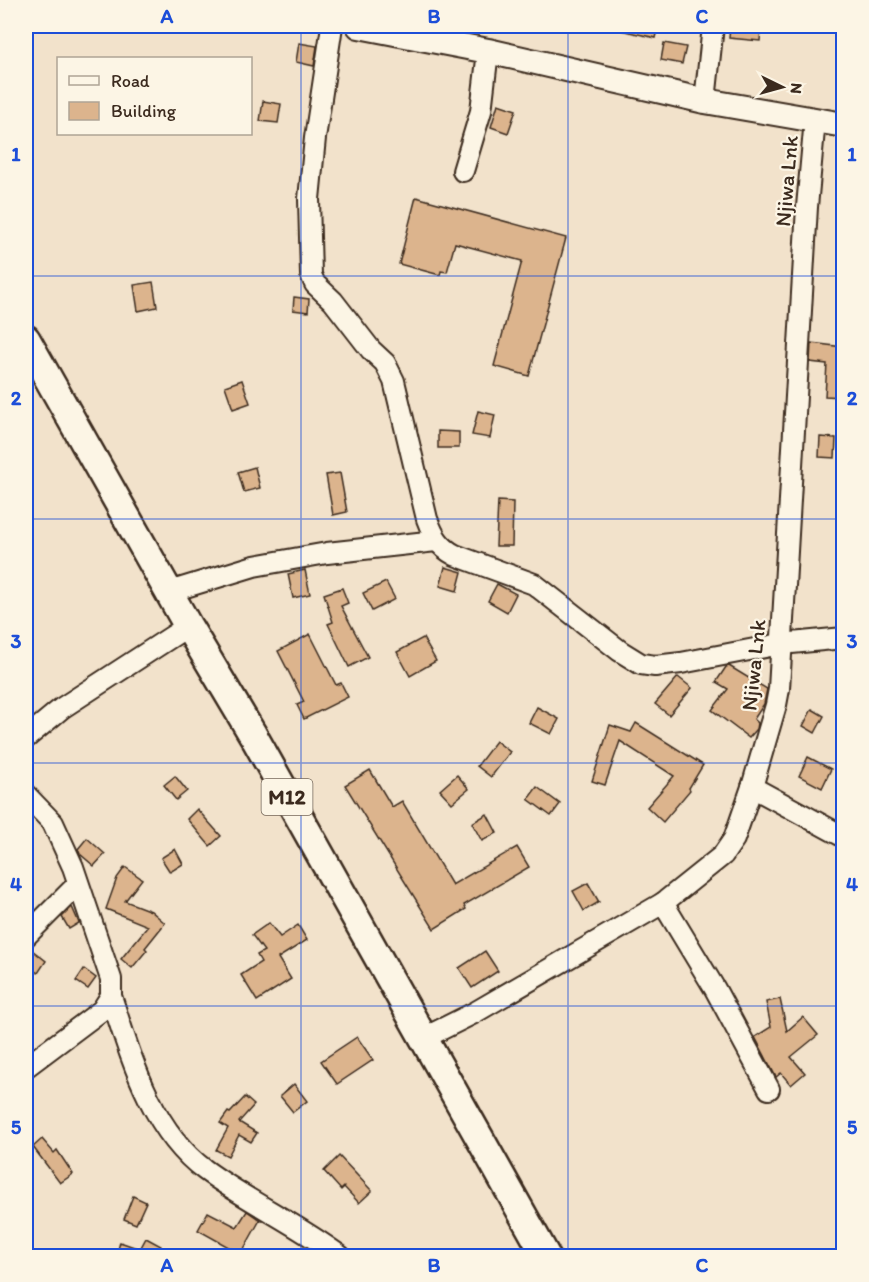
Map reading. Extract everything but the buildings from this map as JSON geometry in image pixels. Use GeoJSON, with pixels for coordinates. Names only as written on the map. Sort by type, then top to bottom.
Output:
{"type":"FeatureCollection","features":[{"type":"Feature","properties":{"kind":"highway","name":"M12"},"geometry":{"type":"LineString","coordinates":[[29,352],[253,735],[546,1257]]}},
{"type":"Feature","properties":{"kind":"main road"},"geometry":{"type":"LineString","coordinates":[[359,26],[488,51],[705,102],[843,125]]}},
{"type":"Feature","properties":{"kind":"street"},"geometry":{"type":"LineString","coordinates":[[332,26],[315,138],[309,199],[311,275],[315,284],[333,301],[371,350],[385,363],[394,381],[427,519],[436,540],[455,555],[534,584],[640,664],[654,666],[681,663],[781,644],[843,638]]}},
{"type":"Feature","properties":{"kind":"street"},"geometry":{"type":"LineString","coordinates":[[705,102],[713,26]]}},
{"type":"Feature","properties":{"kind":"street"},"geometry":{"type":"LineString","coordinates":[[464,171],[481,111],[488,51]]}},
{"type":"Feature","properties":{"kind":"street","name":"Njiwa Lnk"},"geometry":{"type":"LineString","coordinates":[[422,1039],[474,1013],[663,903],[723,855],[734,839],[776,705],[806,219],[815,119]]}},
{"type":"Feature","properties":{"kind":"street"},"geometry":{"type":"LineString","coordinates":[[169,592],[254,566],[327,553],[436,540]]}},
{"type":"Feature","properties":{"kind":"street"},"geometry":{"type":"LineString","coordinates":[[26,738],[62,708],[188,626]]}},
{"type":"Feature","properties":{"kind":"street"},"geometry":{"type":"LineString","coordinates":[[752,787],[843,837]]}},
{"type":"Feature","properties":{"kind":"street"},"geometry":{"type":"LineString","coordinates":[[26,795],[53,823],[73,867],[111,979],[111,996],[148,1097],[166,1129],[183,1150],[204,1169],[313,1236],[340,1257]]}},
{"type":"Feature","properties":{"kind":"street"},"geometry":{"type":"LineString","coordinates":[[26,936],[78,884]]}},
{"type":"Feature","properties":{"kind":"street"},"geometry":{"type":"LineString","coordinates":[[663,903],[715,989],[769,1089]]}},
{"type":"Feature","properties":{"kind":"street"},"geometry":{"type":"LineString","coordinates":[[26,1067],[102,1010],[111,996]]}}]}
